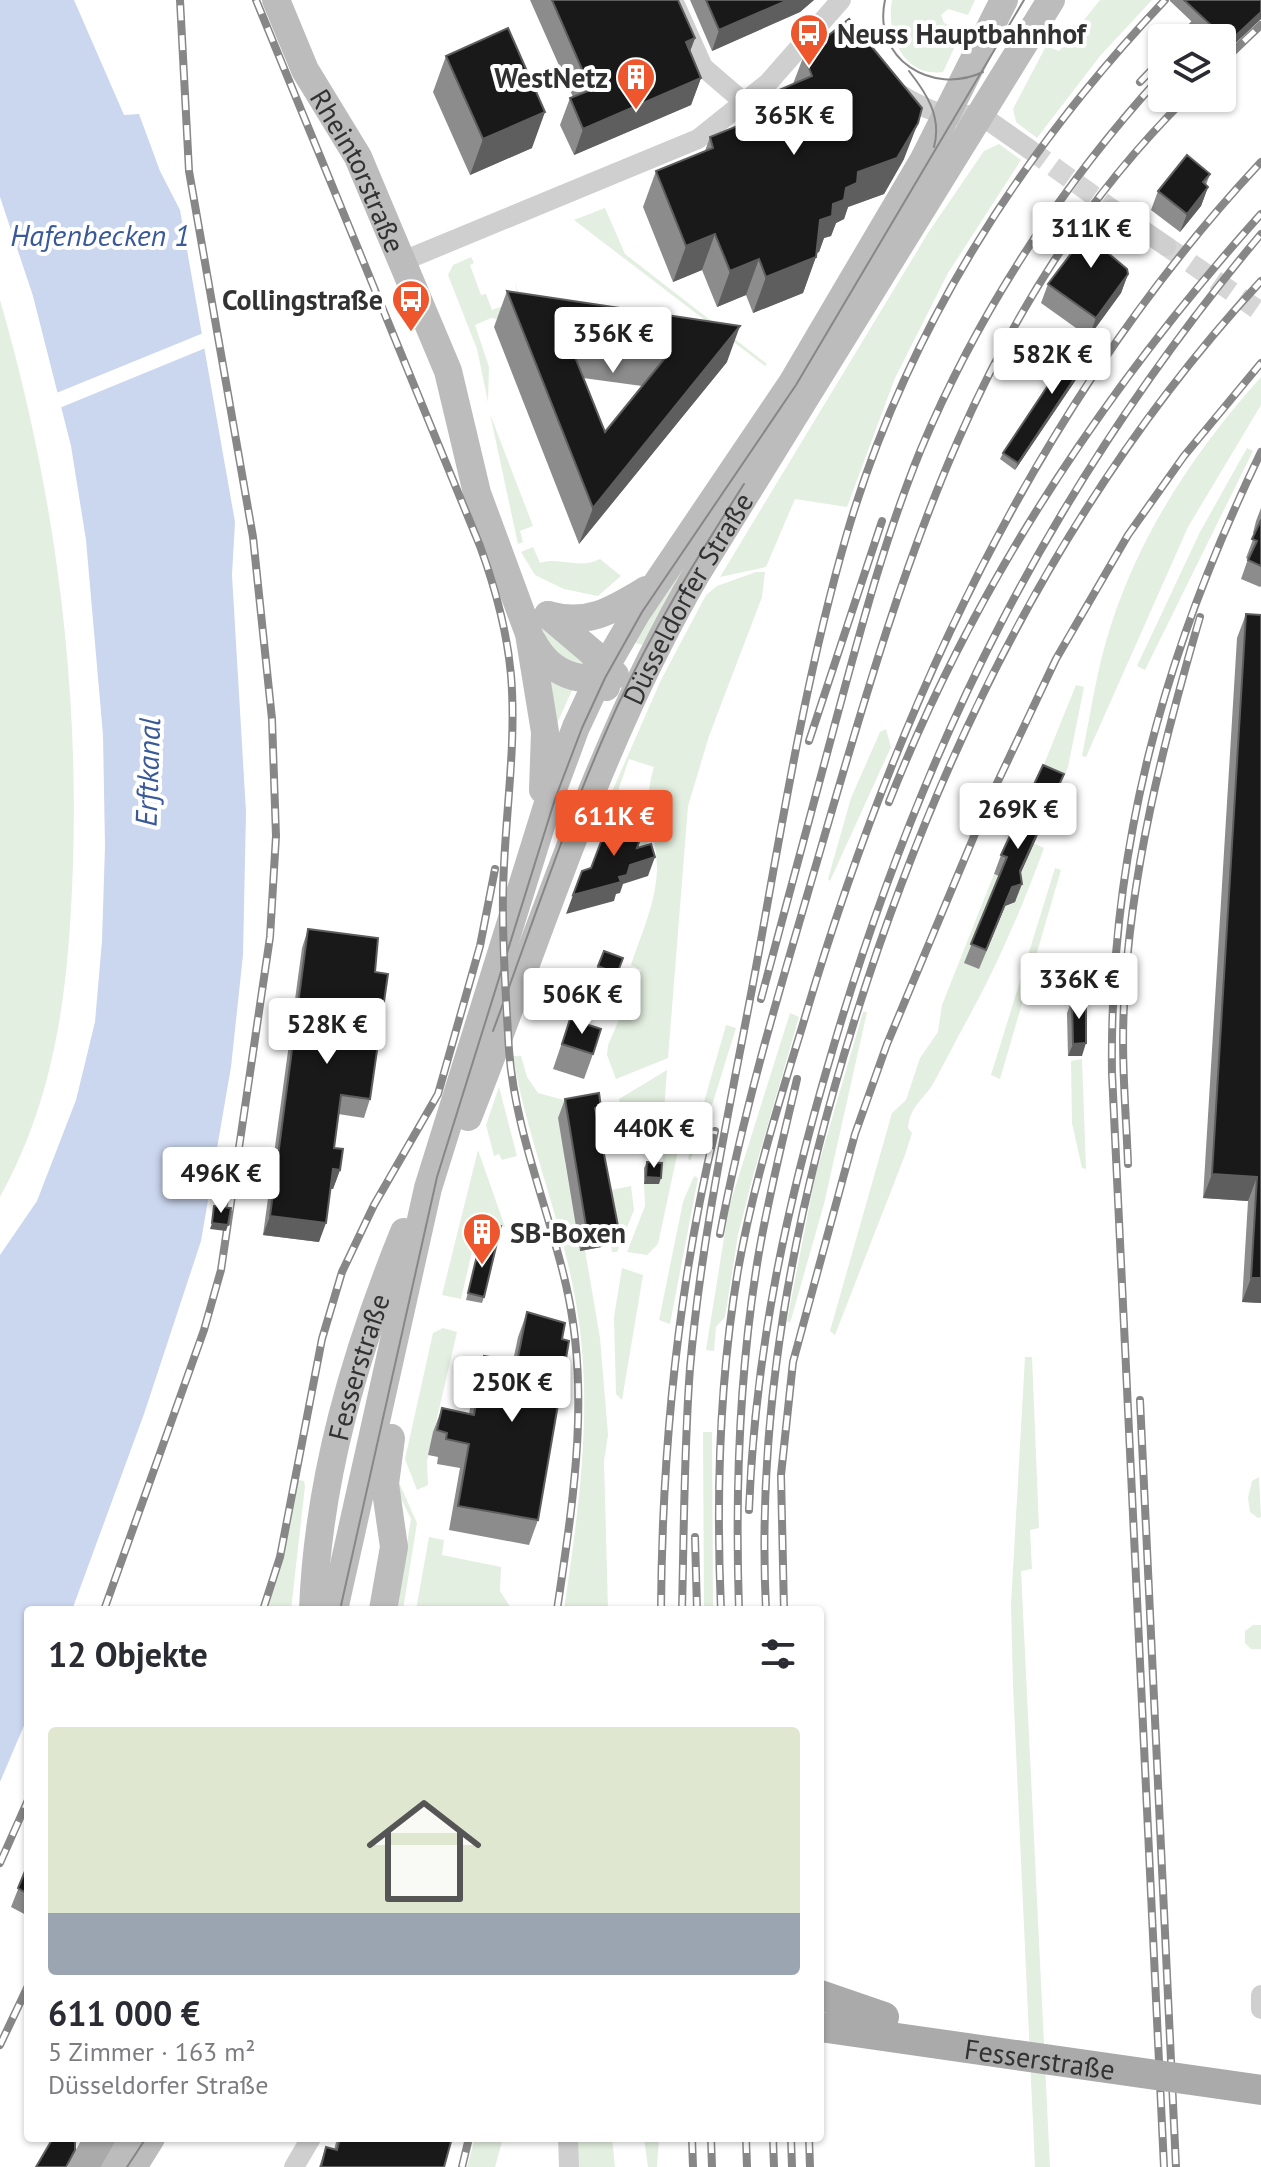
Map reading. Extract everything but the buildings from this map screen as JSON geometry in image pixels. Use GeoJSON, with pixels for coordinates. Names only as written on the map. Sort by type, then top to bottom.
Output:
{"type":"FeatureCollection","features":[{"type":"Feature","properties":{"kind":"main road","name":"Rheintorstraße"},"geometry":{"type":"LineString","coordinates":[[276,0],[305,70],[358,157],[448,371],[477,493],[508,570],[527,598],[539,625],[541,656],[554,668],[581,679],[602,676]]}},
{"type":"Feature","properties":{"kind":"main road","name":"Düsseldorfer Straße"},"geometry":{"type":"LineString","coordinates":[[335,1606],[428,1188],[538,834],[576,727],[654,586],[792,383],[924,159],[948,117],[1004,0]]}},
{"type":"Feature","properties":{"kind":"main road","name":"Düsseldorfer Straße"},"geometry":{"type":"LineString","coordinates":[[468,1117],[586,803],[651,656],[697,573],[1051,0]]}},
{"type":"Feature","properties":{"kind":"main road"},"geometry":{"type":"LineString","coordinates":[[538,834],[545,732],[539,625],[601,616],[654,586]]}},
{"type":"Feature","properties":{"kind":"main road","name":"Düsseldorfer Straße"},"geometry":{"type":"LineString","coordinates":[[354,1606],[444,1206],[506,978],[609,698],[594,654],[539,625]]}},
{"type":"Feature","properties":{"kind":"main road"},"geometry":{"type":"LineString","coordinates":[[602,676],[628,671],[651,656]]}},
{"type":"Feature","properties":{"kind":"main road","name":"Fesserstraße"},"geometry":{"type":"LineString","coordinates":[[313,1606],[330,1469],[355,1364],[443,1136]]}},
{"type":"Feature","properties":{"kind":"main road","name":"Fesserstraße"},"geometry":{"type":"LineString","coordinates":[[384,1606],[394,1539],[385,1484],[391,1438]]}},
{"type":"Feature","properties":{"kind":"main road","name":"Fesserstraße"},"geometry":{"type":"LineString","coordinates":[[824,1996],[884,2017]]}},
{"type":"Feature","properties":{"kind":"main road","name":"Fesserstraße"},"geometry":{"type":"LineString","coordinates":[[824,2009],[1261,2071]]}},
{"type":"Feature","properties":{"kind":"main road","name":"Fesserstraße"},"geometry":{"type":"LineString","coordinates":[[824,2028],[1261,2090]]}},
{"type":"Feature","properties":{"kind":"main road"},"geometry":{"type":"LineString","coordinates":[[83,2167],[98,2142]]}},
{"type":"Feature","properties":{"kind":"main road"},"geometry":{"type":"LineString","coordinates":[[109,2167],[123,2142]]}},
{"type":"Feature","properties":{"kind":"main road"},"geometry":{"type":"LineString","coordinates":[[133,2167],[149,2142]]}},
{"type":"Feature","properties":{"kind":"street"},"geometry":{"type":"LineString","coordinates":[[673,0],[703,67],[746,104]]}},
{"type":"Feature","properties":{"kind":"street"},"geometry":{"type":"LineString","coordinates":[[403,261],[698,139],[746,104],[838,11]]}},
{"type":"Feature","properties":{"kind":"street"},"geometry":{"type":"LineString","coordinates":[[924,159],[921,138],[903,112],[891,86],[935,114],[948,117],[979,114],[1029,149]]}},
{"type":"Feature","properties":{"kind":"street"},"geometry":{"type":"LineString","coordinates":[[1112,209],[1166,246]]}},
{"type":"Feature","properties":{"kind":"street"},"geometry":{"type":"LineString","coordinates":[[1261,1995],[1261,2009]]}},
{"type":"Feature","properties":{"kind":"street"},"geometry":{"type":"LineString","coordinates":[[294,2167],[309,2142]]}},
{"type":"Feature","properties":{"kind":"street"},"geometry":{"type":"LineString","coordinates":[[568,2142],[569,2167]]}},
{"type":"Feature","properties":{"kind":"green space"},"geometry":{"type":"Polygon","coordinates":[[[892,0],[975,0],[968,15],[948,9],[941,15],[944,23],[962,31],[943,72],[917,68],[907,60],[892,26],[892,0]]]}},
{"type":"Feature","properties":{"kind":"green space"},"geometry":{"type":"Polygon","coordinates":[[[1100,0],[1152,0],[1100,56],[1037,138],[1016,122],[1013,109],[1046,46],[1059,51],[1100,0]]]}},
{"type":"Feature","properties":{"kind":"green space"},"geometry":{"type":"Polygon","coordinates":[[[999,144],[1021,160],[948,273],[895,378],[847,507],[795,499],[766,567],[720,577],[928,233],[984,151],[999,144]]]}},
{"type":"Feature","properties":{"kind":"green space"},"geometry":{"type":"Polygon","coordinates":[[[605,208],[625,254],[767,364],[765,366],[574,220],[605,208]]]}},
{"type":"Feature","properties":{"kind":"green space"},"geometry":{"type":"Polygon","coordinates":[[[471,257],[474,263],[470,265],[481,295],[486,294],[492,310],[519,300],[515,283],[526,312],[515,322],[491,318],[475,325],[489,367],[488,402],[477,349],[448,275],[453,265],[471,257]]]}},
{"type":"Feature","properties":{"kind":"green space"},"geometry":{"type":"Polygon","coordinates":[[[0,300],[35,438],[59,579],[72,721],[74,792],[68,951],[57,1035],[35,1117],[0,1197],[0,300]]]}},
{"type":"Feature","properties":{"kind":"green space"},"geometry":{"type":"Polygon","coordinates":[[[1261,377],[1261,405],[1188,527],[1086,757],[1082,756],[1106,641],[1138,557],[1193,463],[1261,377]]]}},
{"type":"Feature","properties":{"kind":"green space"},"geometry":{"type":"Polygon","coordinates":[[[490,414],[533,526],[520,531],[523,542],[518,544],[490,414]]]}},
{"type":"Feature","properties":{"kind":"green space"},"geometry":{"type":"Polygon","coordinates":[[[1247,448],[1253,451],[1145,670],[1137,666],[1200,532],[1247,448]]]}},
{"type":"Feature","properties":{"kind":"green space"},"geometry":{"type":"Polygon","coordinates":[[[704,539],[642,645],[630,641],[704,539]]]}},
{"type":"Feature","properties":{"kind":"green space"},"geometry":{"type":"Polygon","coordinates":[[[533,547],[540,563],[585,563],[600,559],[621,576],[598,596],[564,589],[535,575],[521,552],[533,547]]]}},
{"type":"Feature","properties":{"kind":"green space"},"geometry":{"type":"Polygon","coordinates":[[[756,572],[765,572],[762,597],[709,736],[688,806],[668,1058],[616,1079],[607,1055],[608,1045],[641,970],[631,965],[656,882],[649,795],[654,767],[629,759],[610,814],[642,825],[647,834],[648,849],[596,828],[661,680],[706,595],[717,586],[756,572]]]}},
{"type":"Feature","properties":{"kind":"green space"},"geometry":{"type":"Polygon","coordinates":[[[537,614],[588,656],[582,667],[548,650],[537,614]]]}},
{"type":"Feature","properties":{"kind":"green space"},"geometry":{"type":"Polygon","coordinates":[[[549,676],[574,686],[555,728],[549,676]]]}},
{"type":"Feature","properties":{"kind":"green space"},"geometry":{"type":"Polygon","coordinates":[[[1076,685],[1084,687],[1068,767],[1057,792],[1036,784],[1076,685]]]}},
{"type":"Feature","properties":{"kind":"green space"},"geometry":{"type":"Polygon","coordinates":[[[886,729],[891,747],[830,881],[828,879],[851,798],[880,732],[886,729]]]}},
{"type":"Feature","properties":{"kind":"green space"},"geometry":{"type":"Polygon","coordinates":[[[1033,843],[1044,848],[1027,893],[977,1001],[934,1082],[914,1108],[908,1128],[912,1133],[905,1155],[835,1335],[830,1331],[892,1113],[906,1100],[920,1058],[938,1032],[942,1005],[994,874],[1015,882],[1033,843]]]}},
{"type":"Feature","properties":{"kind":"green space"},"geometry":{"type":"Polygon","coordinates":[[[1055,868],[1061,870],[1000,1079],[991,1075],[1055,868]]]}},
{"type":"Feature","properties":{"kind":"green space"},"geometry":{"type":"Polygon","coordinates":[[[863,1012],[867,1012],[824,1204],[790,1323],[787,1321],[815,1177],[863,1012]]]}},
{"type":"Feature","properties":{"kind":"green space"},"geometry":{"type":"Polygon","coordinates":[[[790,1013],[799,1017],[738,1235],[725,1317],[716,1327],[714,1351],[706,1350],[729,1207],[790,1013]]]}},
{"type":"Feature","properties":{"kind":"green space"},"geometry":{"type":"Polygon","coordinates":[[[726,1025],[736,1028],[713,1102],[690,1161],[688,1158],[726,1025]]]}},
{"type":"Feature","properties":{"kind":"green space"},"geometry":{"type":"Polygon","coordinates":[[[513,1056],[521,1056],[527,1077],[538,1093],[579,1104],[565,1163],[580,1250],[585,1250],[600,1338],[608,1435],[604,1461],[608,1606],[565,1606],[582,1456],[584,1380],[581,1342],[570,1272],[513,1056]]]}},
{"type":"Feature","properties":{"kind":"green space"},"geometry":{"type":"Polygon","coordinates":[[[1082,1059],[1086,1169],[1082,1168],[1072,1123],[1071,1061],[1082,1059]]]}},
{"type":"Feature","properties":{"kind":"green space"},"geometry":{"type":"Polygon","coordinates":[[[667,1070],[662,1138],[646,1138],[619,1099],[667,1070]]]}},
{"type":"Feature","properties":{"kind":"green space"},"geometry":{"type":"Polygon","coordinates":[[[499,1087],[517,1156],[502,1160],[499,1154],[494,1156],[486,1125],[499,1087]]]}},
{"type":"Feature","properties":{"kind":"green space"},"geometry":{"type":"Polygon","coordinates":[[[667,1131],[682,1132],[658,1244],[647,1255],[627,1252],[645,1206],[644,1184],[659,1184],[667,1131]]]}},
{"type":"Feature","properties":{"kind":"green space"},"geometry":{"type":"Polygon","coordinates":[[[478,1150],[505,1227],[479,1222],[461,1299],[442,1295],[478,1150]]]}},
{"type":"Feature","properties":{"kind":"green space"},"geometry":{"type":"Polygon","coordinates":[[[694,1176],[698,1178],[670,1324],[659,1320],[683,1202],[694,1176]]]}},
{"type":"Feature","properties":{"kind":"green space"},"geometry":{"type":"Polygon","coordinates":[[[631,1186],[634,1210],[617,1252],[612,1252],[601,1192],[631,1186]]]}},
{"type":"Feature","properties":{"kind":"green space"},"geometry":{"type":"Polygon","coordinates":[[[622,1268],[643,1275],[622,1400],[616,1394],[614,1317],[622,1268]]]}},
{"type":"Feature","properties":{"kind":"green space"},"geometry":{"type":"Polygon","coordinates":[[[443,1328],[457,1332],[427,1461],[428,1485],[417,1490],[405,1459],[433,1333],[443,1328]]]}},
{"type":"Feature","properties":{"kind":"green space"},"geometry":{"type":"Polygon","coordinates":[[[1025,1357],[1032,1357],[1039,1528],[1030,1530],[1032,1569],[1021,1571],[1050,2167],[1035,2167],[1013,1685],[1011,1605],[1025,1357]]]}},
{"type":"Feature","properties":{"kind":"green space"},"geometry":{"type":"Polygon","coordinates":[[[703,1432],[712,1432],[713,1606],[704,1606],[703,1432]]]}},
{"type":"Feature","properties":{"kind":"green space"},"geometry":{"type":"Polygon","coordinates":[[[393,1469],[417,1523],[404,1606],[397,1606],[411,1519],[392,1480],[393,1469]]]}},
{"type":"Feature","properties":{"kind":"green space"},"geometry":{"type":"Polygon","coordinates":[[[1259,1477],[1261,1517],[1258,1518],[1250,1512],[1248,1498],[1252,1481],[1259,1477]]]}},
{"type":"Feature","properties":{"kind":"green space"},"geometry":{"type":"Polygon","coordinates":[[[298,1480],[304,1481],[291,1606],[269,1606],[298,1480]]]}},
{"type":"Feature","properties":{"kind":"green space"},"geometry":{"type":"Polygon","coordinates":[[[429,1537],[444,1540],[442,1555],[501,1567],[500,1591],[509,1606],[417,1606],[429,1537]]]}},
{"type":"Feature","properties":{"kind":"green space"},"geometry":{"type":"Polygon","coordinates":[[[1253,1625],[1261,1625],[1261,1649],[1251,1649],[1245,1643],[1245,1631],[1253,1625]]]}},
{"type":"Feature","properties":{"kind":"green space"},"geometry":{"type":"Polygon","coordinates":[[[474,2142],[502,2142],[495,2167],[467,2167],[474,2142]]]}},
{"type":"Feature","properties":{"kind":"green space"},"geometry":{"type":"Polygon","coordinates":[[[577,2142],[612,2142],[615,2167],[578,2167],[577,2142]]]}},
{"type":"Feature","properties":{"kind":"green space"},"geometry":{"type":"Polygon","coordinates":[[[645,2142],[659,2142],[657,2167],[648,2167],[645,2142]]]}},
{"type":"Feature","properties":{"kind":"water","name":"Hafenbecken 1"},"geometry":{"type":"Polygon","coordinates":[[[0,0],[74,0],[124,115],[139,114],[160,171],[180,210],[235,522],[232,575],[246,812],[243,955],[231,1067],[201,1241],[144,1414],[73,1606],[24,1606],[24,1725],[0,1782],[0,1255],[37,1201],[76,1100],[95,1022],[105,846],[103,735],[86,540],[71,446],[33,296],[0,197],[0,0]]]}},
{"type":"Feature","properties":{"kind":"pier"},"geometry":{"type":"Polygon","coordinates":[[[206,332],[208,347],[57,409],[54,394],[206,332]]]}},
{"type":"Feature","properties":{"kind":"tunnel"},"geometry":{"type":"LineString","coordinates":[[1029,149],[1112,209]]}},
{"type":"Feature","properties":{"kind":"tunnel"},"geometry":{"type":"LineString","coordinates":[[1166,246],[1261,312]]}},
{"type":"Feature","properties":{"kind":"tram line"},"geometry":{"type":"LineString","coordinates":[[885,0],[883,21],[888,40],[897,55],[910,67],[944,79],[964,78],[983,72]]}},
{"type":"Feature","properties":{"kind":"tram line"},"geometry":{"type":"LineString","coordinates":[[341,1606],[437,1177],[555,799],[582,728],[605,678],[642,612],[796,385],[1024,0]]}},
{"type":"Feature","properties":{"kind":"tram line"},"geometry":{"type":"LineString","coordinates":[[909,71],[931,106],[936,126],[934,147]]}},
{"type":"Feature","properties":{"kind":"tram line"},"geometry":{"type":"LineString","coordinates":[[493,1031],[567,827],[617,707],[677,593],[744,484]]}},
{"type":"Feature","properties":{"kind":"tram line"},"geometry":{"type":"LineString","coordinates":[[127,2167],[143,2142]]}},
{"type":"Feature","properties":{"kind":"railway"},"geometry":{"type":"LineString","coordinates":[[105,1606],[204,1330],[221,1270],[270,937],[276,836],[272,719],[253,537],[189,171],[180,0]]}},
{"type":"Feature","properties":{"kind":"railway"},"geometry":{"type":"LineString","coordinates":[[256,0],[480,546],[507,642],[512,702],[503,893],[509,1050],[525,1139],[566,1285],[577,1366],[577,1448],[558,1606]]}},
{"type":"Feature","properties":{"kind":"railway"},"geometry":{"type":"LineString","coordinates":[[682,1606],[688,1398],[702,1263],[797,742],[819,639],[846,537],[900,389],[973,249],[1062,120],[1165,0]]}},
{"type":"Feature","properties":{"kind":"railway"},"geometry":{"type":"LineString","coordinates":[[1210,24],[1234,0]]}},
{"type":"Feature","properties":{"kind":"railway"},"geometry":{"type":"LineString","coordinates":[[1194,24],[1201,17]]}},
{"type":"Feature","properties":{"kind":"railway"},"geometry":{"type":"LineString","coordinates":[[1236,49],[1261,25]]}},
{"type":"Feature","properties":{"kind":"railway"},"geometry":{"type":"LineString","coordinates":[[1140,82],[1148,74]]}},
{"type":"Feature","properties":{"kind":"railway"},"geometry":{"type":"LineString","coordinates":[[761,999],[864,617],[921,449],[969,349],[1025,252],[1090,160],[1148,91]]}},
{"type":"Feature","properties":{"kind":"railway"},"geometry":{"type":"LineString","coordinates":[[720,1234],[741,1135],[767,1037],[853,739],[918,540],[956,445],[1000,352],[1052,263],[1114,178],[1173,112]]}},
{"type":"Feature","properties":{"kind":"railway"},"geometry":{"type":"LineString","coordinates":[[721,1606],[719,1482],[723,1397],[744,1239],[794,1054],[840,907],[882,791],[929,677],[982,566],[1041,458],[1107,354],[1180,255],[1261,162]]}},
{"type":"Feature","properties":{"kind":"railway"},"geometry":{"type":"LineString","coordinates":[[889,802],[923,721],[961,643],[1003,566],[1049,492],[1097,419],[1149,349],[1261,214]]}},
{"type":"Feature","properties":{"kind":"railway"},"geometry":{"type":"LineString","coordinates":[[749,1510],[752,1451],[766,1336],[800,1168],[867,941],[907,831],[952,725],[1002,622],[1057,521],[1119,423],[1186,328],[1261,234]]}},
{"type":"Feature","properties":{"kind":"railway"},"geometry":{"type":"LineString","coordinates":[[766,1606],[764,1535],[767,1460],[784,1312],[797,1239],[833,1094],[888,921],[926,821],[969,724],[1016,629],[1069,536],[1127,448],[1191,362],[1261,281]]}},
{"type":"Feature","properties":{"kind":"railway"},"geometry":{"type":"LineString","coordinates":[[784,1606],[781,1475],[793,1362],[855,1134],[887,1044],[990,798],[1056,659],[1128,535],[1184,456],[1261,363]]}},
{"type":"Feature","properties":{"kind":"railway"},"geometry":{"type":"LineString","coordinates":[[1164,2167],[1112,1073],[1114,990],[1120,909],[1132,831],[1170,677],[1196,602],[1261,452]]}},
{"type":"Feature","properties":{"kind":"railway"},"geometry":{"type":"LineString","coordinates":[[809,741],[882,521]]}},
{"type":"Feature","properties":{"kind":"railway"},"geometry":{"type":"LineString","coordinates":[[1128,1164],[1123,1025],[1133,906],[1161,761],[1200,617]]}},
{"type":"Feature","properties":{"kind":"railway"},"geometry":{"type":"LineString","coordinates":[[264,1606],[280,1557],[322,1339],[342,1272],[374,1205],[438,1094],[480,946],[495,869]]}},
{"type":"Feature","properties":{"kind":"railway"},"geometry":{"type":"LineString","coordinates":[[739,1606],[738,1478],[746,1345],[762,1236],[797,1079]]}},
{"type":"Feature","properties":{"kind":"railway"},"geometry":{"type":"LineString","coordinates":[[661,1606],[665,1489],[674,1369],[691,1249],[715,1131]]}},
{"type":"Feature","properties":{"kind":"railway"},"geometry":{"type":"LineString","coordinates":[[1140,1400],[1176,2167]]}},
{"type":"Feature","properties":{"kind":"railway"},"geometry":{"type":"LineString","coordinates":[[695,1537],[697,1606]]}},
{"type":"Feature","properties":{"kind":"railway"},"geometry":{"type":"LineString","coordinates":[[0,1863],[24,1809]]}},
{"type":"Feature","properties":{"kind":"railway"},"geometry":{"type":"LineString","coordinates":[[0,2045],[24,1994]]}},
{"type":"Feature","properties":{"kind":"railway"},"geometry":{"type":"LineString","coordinates":[[462,2167],[468,2142]]}},
{"type":"Feature","properties":{"kind":"railway"},"geometry":{"type":"LineString","coordinates":[[692,2142],[693,2167]]}},
{"type":"Feature","properties":{"kind":"railway"},"geometry":{"type":"LineString","coordinates":[[711,2142],[712,2167]]}},
{"type":"Feature","properties":{"kind":"railway"},"geometry":{"type":"LineString","coordinates":[[746,2142],[747,2167]]}},
{"type":"Feature","properties":{"kind":"railway"},"geometry":{"type":"LineString","coordinates":[[773,2142],[774,2167]]}},
{"type":"Feature","properties":{"kind":"railway"},"geometry":{"type":"LineString","coordinates":[[791,2142],[792,2167]]}},
{"type":"Feature","properties":{"kind":"railway"},"geometry":{"type":"LineString","coordinates":[[809,2142],[810,2167]]}},
{"type":"Feature","properties":{"kind":"place","name":"Neuss Hauptbahnhof"},"geometry":{"type":"Point","coordinates":[809,67]}},
{"type":"Feature","properties":{"kind":"place","name":"WestNetz"},"geometry":{"type":"Point","coordinates":[636,111]}},
{"type":"Feature","properties":{"kind":"place","name":"Collingstraße"},"geometry":{"type":"Point","coordinates":[411,333]}},
{"type":"Feature","properties":{"kind":"place","name":"SB-Boxen"},"geometry":{"type":"Point","coordinates":[482,1266]}},
{"type":"Feature","properties":{"kind":"water label","name":"Erftkanal"},"geometry":{"type":"Point","coordinates":[147,772]}}]}
